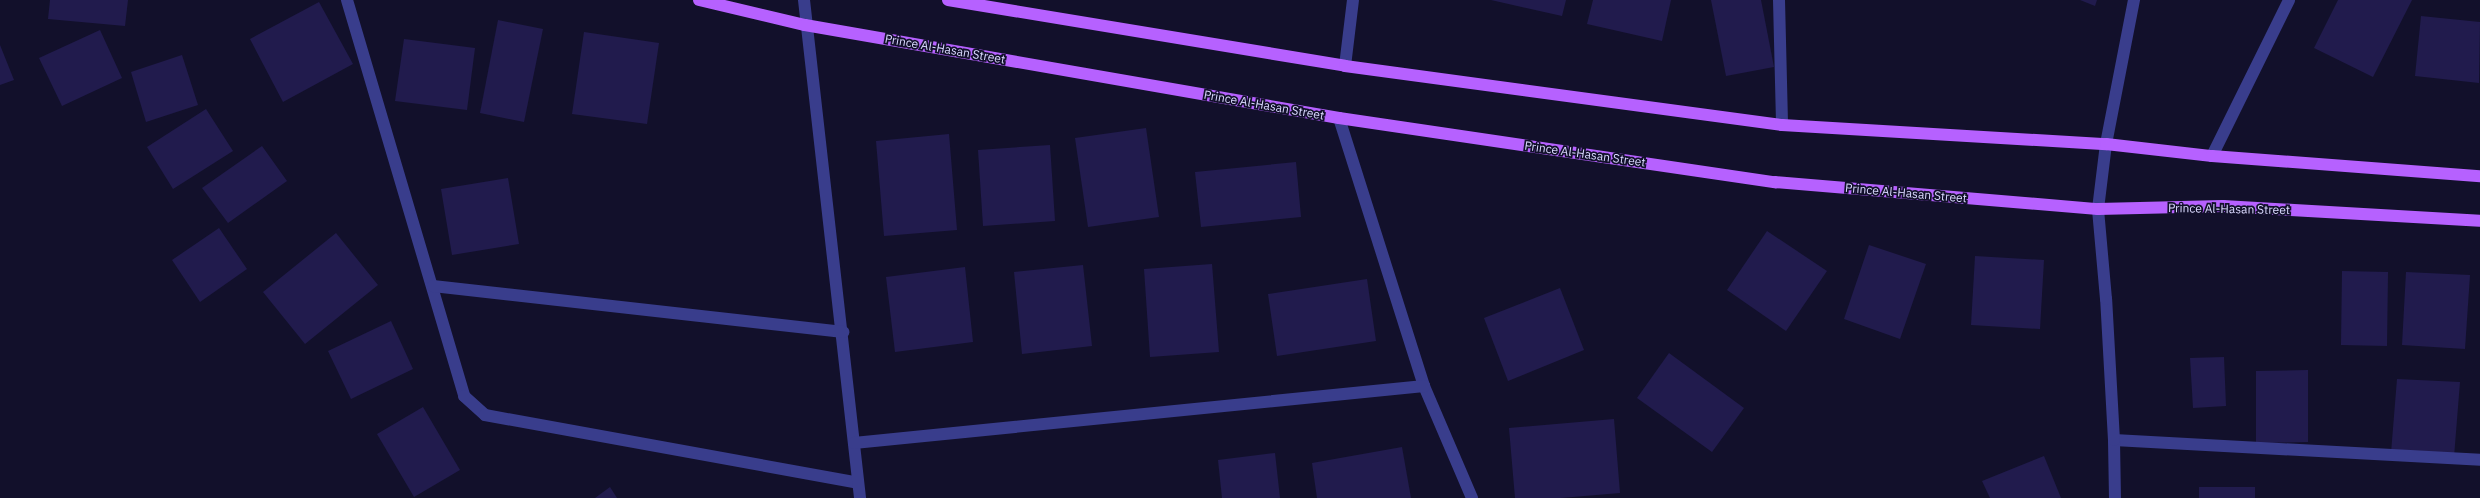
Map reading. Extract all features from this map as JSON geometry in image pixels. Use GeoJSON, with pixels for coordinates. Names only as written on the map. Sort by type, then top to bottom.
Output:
{"type":"FeatureCollection","features":[{"type":"Feature","properties":{"kind":"main road","name":"Prince Al-Hasan Street"},"geometry":{"type":"LineString","coordinates":[[699,0],[805,25],[1339,118],[1775,182],[2098,209],[2223,206],[2480,221]]}},
{"type":"Feature","properties":{"kind":"main road"},"geometry":{"type":"LineString","coordinates":[[948,0],[1345,66],[1782,125],[2106,144],[2212,156],[2480,176]]}},
{"type":"Feature","properties":{"kind":"street"},"geometry":{"type":"LineString","coordinates":[[347,0],[433,286],[464,396],[485,415],[858,483]]}},
{"type":"Feature","properties":{"kind":"street"},"geometry":{"type":"LineString","coordinates":[[804,0],[805,25],[843,332],[860,498]]}},
{"type":"Feature","properties":{"kind":"street"},"geometry":{"type":"LineString","coordinates":[[1345,66],[1353,0]]}},
{"type":"Feature","properties":{"kind":"street"},"geometry":{"type":"LineString","coordinates":[[1779,0],[1782,125]]}},
{"type":"Feature","properties":{"kind":"street"},"geometry":{"type":"LineString","coordinates":[[2115,498],[2114,440],[2098,209],[2106,144],[2134,0]]}},
{"type":"Feature","properties":{"kind":"street"},"geometry":{"type":"LineString","coordinates":[[2212,156],[2289,0]]}},
{"type":"Feature","properties":{"kind":"street"},"geometry":{"type":"LineString","coordinates":[[1339,118],[1424,386],[1472,498]]}},
{"type":"Feature","properties":{"kind":"street"},"geometry":{"type":"LineString","coordinates":[[433,286],[843,332]]}},
{"type":"Feature","properties":{"kind":"street"},"geometry":{"type":"LineString","coordinates":[[854,443],[1424,386]]}},
{"type":"Feature","properties":{"kind":"street"},"geometry":{"type":"LineString","coordinates":[[2114,440],[2480,460]]}},
{"type":"Feature","properties":{"kind":"building"},"geometry":{"type":"Polygon","coordinates":[[[50,0],[128,0],[125,26],[48,19],[50,0]]]}},
{"type":"Feature","properties":{"kind":"building"},"geometry":{"type":"Polygon","coordinates":[[[1491,0],[1566,0],[1562,16],[1491,0]]]}},
{"type":"Feature","properties":{"kind":"building"},"geometry":{"type":"Polygon","coordinates":[[[1593,0],[1671,0],[1662,41],[1587,24],[1593,0]]]}},
{"type":"Feature","properties":{"kind":"building"},"geometry":{"type":"Polygon","coordinates":[[[1711,0],[1761,0],[1774,67],[1726,76],[1711,0]]]}},
{"type":"Feature","properties":{"kind":"building"},"geometry":{"type":"Polygon","coordinates":[[[2080,0],[2097,0],[2095,6],[2080,0]]]}},
{"type":"Feature","properties":{"kind":"building"},"geometry":{"type":"Polygon","coordinates":[[[2338,0],[2412,0],[2373,77],[2314,48],[2338,0]]]}},
{"type":"Feature","properties":{"kind":"building"},"geometry":{"type":"Polygon","coordinates":[[[319,2],[353,64],[283,102],[250,39],[319,2]]]}},
{"type":"Feature","properties":{"kind":"building"},"geometry":{"type":"Polygon","coordinates":[[[2421,16],[2480,22],[2479,83],[2415,76],[2421,16]]]}},
{"type":"Feature","properties":{"kind":"building"},"geometry":{"type":"Polygon","coordinates":[[[498,20],[543,29],[524,122],[480,113],[498,20]]]}},
{"type":"Feature","properties":{"kind":"building"},"geometry":{"type":"Polygon","coordinates":[[[100,30],[122,78],[62,106],[39,58],[100,30]]]}},
{"type":"Feature","properties":{"kind":"building"},"geometry":{"type":"Polygon","coordinates":[[[584,32],[659,43],[647,124],[572,114],[584,32]]]}},
{"type":"Feature","properties":{"kind":"building"},"geometry":{"type":"Polygon","coordinates":[[[404,39],[475,48],[467,110],[395,101],[404,39]]]}},
{"type":"Feature","properties":{"kind":"building"},"geometry":{"type":"Polygon","coordinates":[[[0,45],[14,80],[0,85],[0,45]]]}},
{"type":"Feature","properties":{"kind":"building"},"geometry":{"type":"Polygon","coordinates":[[[182,55],[198,105],[146,122],[131,72],[182,55]]]}},
{"type":"Feature","properties":{"kind":"building"},"geometry":{"type":"Polygon","coordinates":[[[206,109],[233,151],[173,189],[147,147],[206,109]]]}},
{"type":"Feature","properties":{"kind":"building"},"geometry":{"type":"Polygon","coordinates":[[[1146,128],[1159,217],[1088,227],[1075,138],[1146,128]]]}},
{"type":"Feature","properties":{"kind":"building"},"geometry":{"type":"Polygon","coordinates":[[[949,134],[957,230],[884,236],[876,141],[949,134]]]}},
{"type":"Feature","properties":{"kind":"building"},"geometry":{"type":"Polygon","coordinates":[[[1050,145],[1055,221],[983,226],[978,150],[1050,145]]]}},
{"type":"Feature","properties":{"kind":"building"},"geometry":{"type":"Polygon","coordinates":[[[262,146],[287,181],[228,223],[202,188],[262,146]]]}},
{"type":"Feature","properties":{"kind":"building"},"geometry":{"type":"Polygon","coordinates":[[[1296,162],[1301,217],[1201,227],[1195,172],[1296,162]]]}},
{"type":"Feature","properties":{"kind":"building"},"geometry":{"type":"Polygon","coordinates":[[[508,178],[519,244],[452,255],[441,189],[508,178]]]}},
{"type":"Feature","properties":{"kind":"building"},"geometry":{"type":"Polygon","coordinates":[[[219,228],[247,269],[200,302],[172,260],[219,228]]]}},
{"type":"Feature","properties":{"kind":"building"},"geometry":{"type":"Polygon","coordinates":[[[1767,231],[1827,271],[1786,331],[1727,290],[1767,231]]]}},
{"type":"Feature","properties":{"kind":"building"},"geometry":{"type":"Polygon","coordinates":[[[336,233],[378,285],[305,344],[263,292],[336,233]]]}},
{"type":"Feature","properties":{"kind":"building"},"geometry":{"type":"Polygon","coordinates":[[[1869,245],[1926,264],[1900,339],[1844,319],[1869,245]]]}},
{"type":"Feature","properties":{"kind":"building"},"geometry":{"type":"Polygon","coordinates":[[[1975,256],[2044,260],[2040,329],[1971,325],[1975,256]]]}},
{"type":"Feature","properties":{"kind":"building"},"geometry":{"type":"Polygon","coordinates":[[[1212,264],[1219,352],[1150,357],[1144,269],[1212,264]]]}},
{"type":"Feature","properties":{"kind":"building"},"geometry":{"type":"Polygon","coordinates":[[[1083,265],[1092,346],[1022,354],[1014,272],[1083,265]]]}},
{"type":"Feature","properties":{"kind":"building"},"geometry":{"type":"Polygon","coordinates":[[[965,267],[973,342],[895,352],[886,277],[965,267]]]}},
{"type":"Feature","properties":{"kind":"building"},"geometry":{"type":"Polygon","coordinates":[[[2342,271],[2388,272],[2387,346],[2341,345],[2342,271]]]}},
{"type":"Feature","properties":{"kind":"building"},"geometry":{"type":"Polygon","coordinates":[[[2406,272],[2470,275],[2465,349],[2402,345],[2406,272]]]}},
{"type":"Feature","properties":{"kind":"building"},"geometry":{"type":"Polygon","coordinates":[[[1367,279],[1376,341],[1277,356],[1268,294],[1367,279]]]}},
{"type":"Feature","properties":{"kind":"building"},"geometry":{"type":"Polygon","coordinates":[[[1560,288],[1584,350],[1508,381],[1484,318],[1560,288]]]}},
{"type":"Feature","properties":{"kind":"building"},"geometry":{"type":"Polygon","coordinates":[[[391,321],[413,369],[351,399],[328,351],[391,321]]]}},
{"type":"Feature","properties":{"kind":"building"},"geometry":{"type":"Polygon","coordinates":[[[1669,353],[1744,408],[1712,452],[1637,398],[1669,353]]]}},
{"type":"Feature","properties":{"kind":"building"},"geometry":{"type":"Polygon","coordinates":[[[2224,357],[2226,406],[2193,408],[2190,358],[2224,357]]]}},
{"type":"Feature","properties":{"kind":"building"},"geometry":{"type":"Polygon","coordinates":[[[2308,370],[2308,442],[2256,443],[2256,371],[2308,370]]]}},
{"type":"Feature","properties":{"kind":"building"},"geometry":{"type":"Polygon","coordinates":[[[2397,379],[2460,382],[2454,457],[2391,453],[2397,379]]]}},
{"type":"Feature","properties":{"kind":"building"},"geometry":{"type":"Polygon","coordinates":[[[423,407],[460,470],[414,497],[377,434],[423,407]]]}},
{"type":"Feature","properties":{"kind":"building"},"geometry":{"type":"Polygon","coordinates":[[[1614,419],[1620,493],[1561,498],[1515,498],[1509,428],[1614,419]]]}},
{"type":"Feature","properties":{"kind":"building"},"geometry":{"type":"Polygon","coordinates":[[[1402,447],[1411,498],[1317,498],[1312,463],[1402,447]]]}},
{"type":"Feature","properties":{"kind":"building"},"geometry":{"type":"Polygon","coordinates":[[[1275,453],[1280,498],[1222,498],[1218,460],[1275,453]]]}},
{"type":"Feature","properties":{"kind":"building"},"geometry":{"type":"Polygon","coordinates":[[[2044,456],[2061,498],[1990,498],[1982,481],[2044,456]]]}},
{"type":"Feature","properties":{"kind":"building"},"geometry":{"type":"Polygon","coordinates":[[[610,487],[617,498],[595,498],[610,487]]]}},
{"type":"Feature","properties":{"kind":"building"},"geometry":{"type":"Polygon","coordinates":[[[2199,487],[2255,487],[2255,498],[2199,498],[2199,487]]]}}]}
